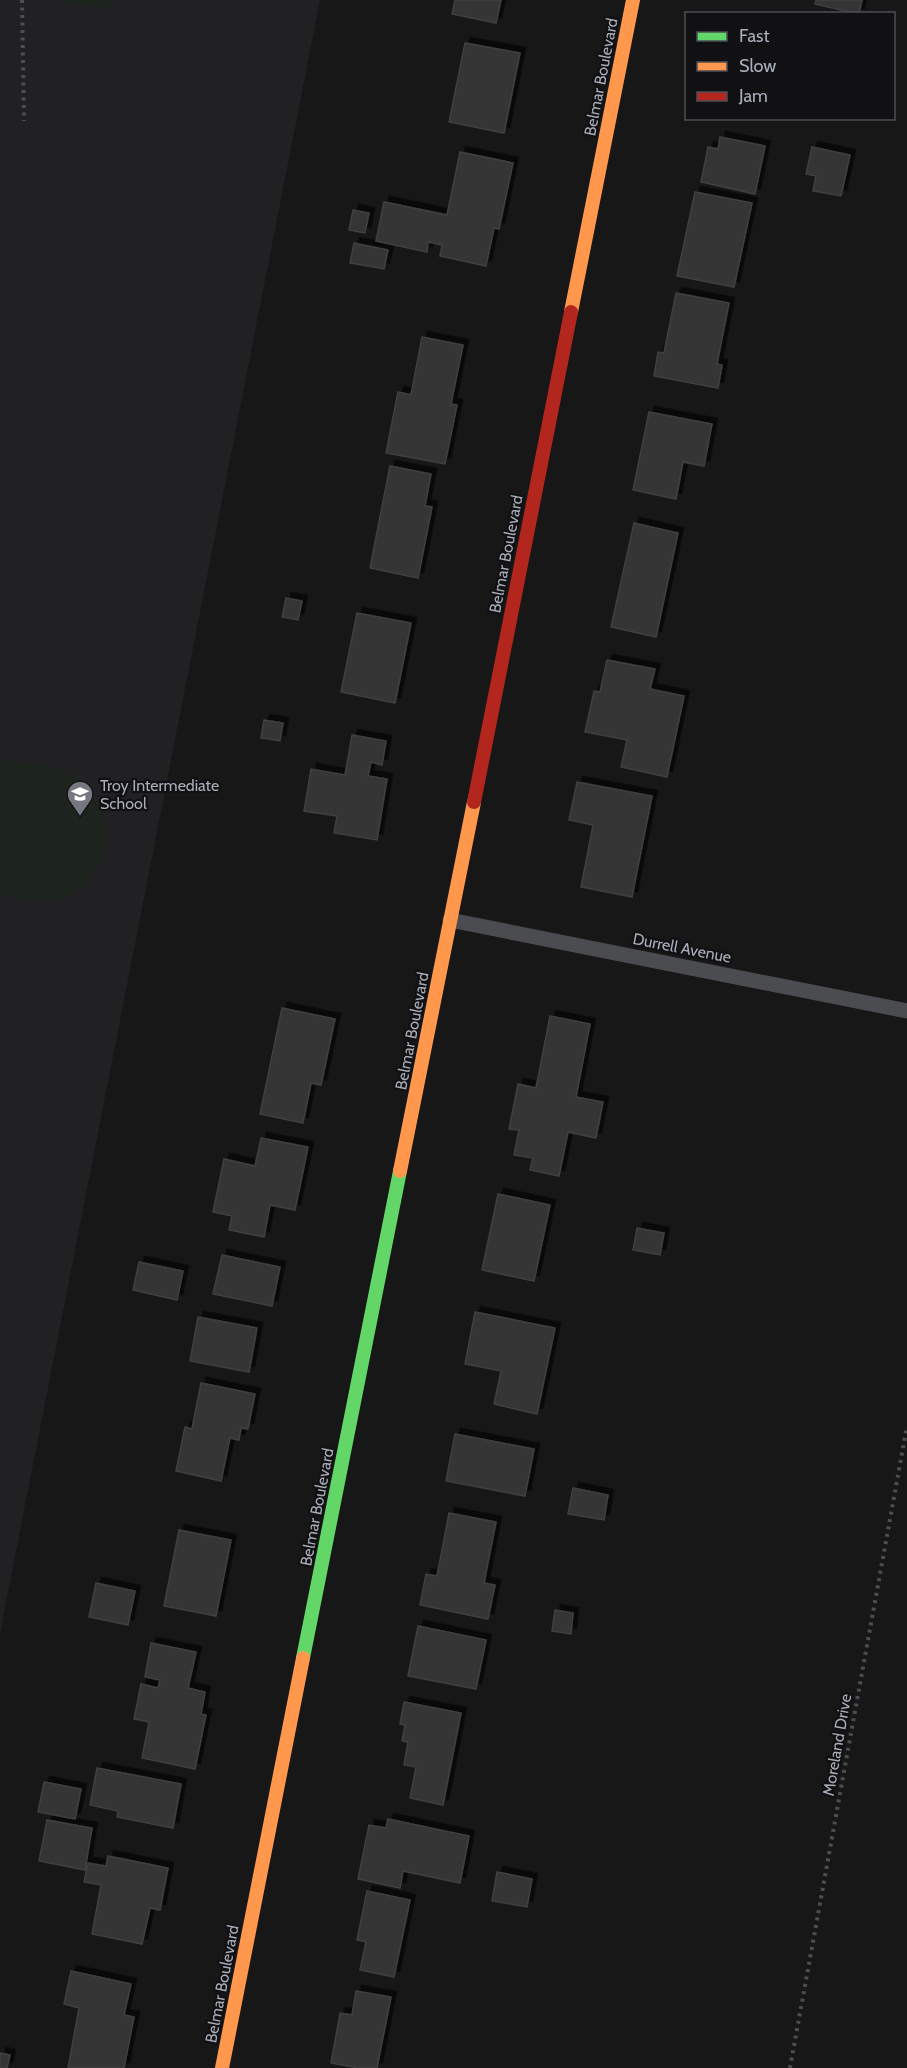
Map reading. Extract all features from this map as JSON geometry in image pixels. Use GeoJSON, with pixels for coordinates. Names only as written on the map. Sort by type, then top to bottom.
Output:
{"type":"FeatureCollection","features":[{"type":"Feature","properties":{"kind":"street","name":"Belmar Boulevard"},"geometry":{"type":"LineString","coordinates":[[222,2068],[633,0]]}},
{"type":"Feature","properties":{"kind":"lane","name":"Durrell Avenue"},"geometry":{"type":"LineString","coordinates":[[450,920],[907,1011]]}},
{"type":"Feature","properties":{"kind":"path"},"geometry":{"type":"LineString","coordinates":[[22,0],[24,120]]}},
{"type":"Feature","properties":{"kind":"path","name":"Moreland Drive"},"geometry":{"type":"LineString","coordinates":[[790,2068],[907,1426]]}},
{"type":"Feature","properties":{"kind":"shaded area","name":"Troy Intermediate School"},"geometry":{"type":"Polygon","coordinates":[[[0,0],[320,0],[0,1633],[0,0]]]}},
{"type":"Feature","properties":{"kind":"shaded area"},"geometry":{"type":"Polygon","coordinates":[[[53,0],[112,0],[110,10],[53,0]]]}},
{"type":"Feature","properties":{"kind":"shaded area"},"geometry":{"type":"Polygon","coordinates":[[[0,759],[41,765],[61,771],[79,780],[93,794],[102,810],[106,828],[105,846],[100,863],[90,879],[76,891],[58,899],[44,901],[0,893],[0,759]]]}},
{"type":"Feature","properties":{"kind":"building"},"geometry":{"type":"Polygon","coordinates":[[[455,0],[501,0],[496,23],[452,14],[455,0]]]}},
{"type":"Feature","properties":{"kind":"building"},"geometry":{"type":"Polygon","coordinates":[[[816,0],[862,0],[859,12],[815,4],[816,0]]]}},
{"type":"Feature","properties":{"kind":"building"},"geometry":{"type":"Polygon","coordinates":[[[465,43],[520,53],[504,133],[449,122],[465,43]]]}},
{"type":"Feature","properties":{"kind":"building"},"geometry":{"type":"Polygon","coordinates":[[[720,137],[765,146],[755,194],[701,182],[708,147],[718,149],[720,137]]]}},
{"type":"Feature","properties":{"kind":"building"},"geometry":{"type":"Polygon","coordinates":[[[812,147],[850,155],[841,196],[813,191],[816,176],[806,174],[812,147]]]}},
{"type":"Feature","properties":{"kind":"building"},"geometry":{"type":"Polygon","coordinates":[[[460,152],[513,163],[499,229],[494,228],[486,266],[440,256],[442,245],[428,242],[427,252],[376,241],[384,202],[447,215],[460,152]]]}},
{"type":"Feature","properties":{"kind":"building"},"geometry":{"type":"Polygon","coordinates":[[[695,192],[752,203],[734,287],[677,276],[695,192]]]}},
{"type":"Feature","properties":{"kind":"building"},"geometry":{"type":"Polygon","coordinates":[[[353,210],[369,213],[365,233],[349,230],[353,210]]]}},
{"type":"Feature","properties":{"kind":"building"},"geometry":{"type":"Polygon","coordinates":[[[354,243],[388,250],[384,269],[350,263],[354,243]]]}},
{"type":"Feature","properties":{"kind":"building"},"geometry":{"type":"Polygon","coordinates":[[[676,293],[729,303],[717,364],[722,365],[718,388],[654,376],[658,352],[664,353],[676,293]]]}},
{"type":"Feature","properties":{"kind":"building"},"geometry":{"type":"Polygon","coordinates":[[[422,337],[463,345],[451,404],[457,405],[445,464],[386,453],[398,392],[411,395],[422,337]]]}},
{"type":"Feature","properties":{"kind":"building"},"geometry":{"type":"Polygon","coordinates":[[[649,412],[712,424],[704,466],[683,462],[676,499],[633,490],[649,412]]]}},
{"type":"Feature","properties":{"kind":"building"},"geometry":{"type":"Polygon","coordinates":[[[390,466],[431,474],[425,506],[432,507],[418,578],[370,568],[390,466]]]}},
{"type":"Feature","properties":{"kind":"building"},"geometry":{"type":"Polygon","coordinates":[[[634,523],[678,533],[656,637],[611,627],[634,523]]]}},
{"type":"Feature","properties":{"kind":"building"},"geometry":{"type":"Polygon","coordinates":[[[286,598],[302,601],[298,620],[282,617],[286,598]]]}},
{"type":"Feature","properties":{"kind":"building"},"geometry":{"type":"Polygon","coordinates":[[[357,613],[411,623],[395,703],[341,692],[357,613]]]}},
{"type":"Feature","properties":{"kind":"building"},"geometry":{"type":"Polygon","coordinates":[[[607,660],[655,669],[650,689],[684,696],[667,777],[621,767],[627,740],[585,732],[594,691],[600,692],[607,660]]]}},
{"type":"Feature","properties":{"kind":"building"},"geometry":{"type":"Polygon","coordinates":[[[264,720],[283,723],[280,741],[261,738],[264,720]]]}},
{"type":"Feature","properties":{"kind":"building"},"geometry":{"type":"Polygon","coordinates":[[[352,735],[386,741],[382,765],[371,762],[368,776],[387,779],[377,840],[334,833],[337,816],[304,811],[311,769],[345,775],[352,735]]]}},
{"type":"Feature","properties":{"kind":"building"},"geometry":{"type":"Polygon","coordinates":[[[577,782],[652,796],[632,897],[581,887],[593,825],[569,820],[577,782]]]}},
{"type":"Feature","properties":{"kind":"building"},"geometry":{"type":"Polygon","coordinates":[[[282,1008],[335,1019],[321,1085],[311,1083],[303,1123],[260,1114],[282,1008]]]}},
{"type":"Feature","properties":{"kind":"building"},"geometry":{"type":"Polygon","coordinates":[[[550,1016],[590,1024],[576,1097],[603,1102],[596,1138],[568,1132],[559,1176],[530,1170],[533,1158],[514,1155],[519,1130],[509,1129],[518,1084],[536,1088],[550,1016]]]}},
{"type":"Feature","properties":{"kind":"building"},"geometry":{"type":"Polygon","coordinates":[[[261,1138],[308,1147],[295,1210],[270,1205],[264,1237],[229,1230],[232,1216],[213,1212],[224,1159],[255,1166],[261,1138]]]}},
{"type":"Feature","properties":{"kind":"building"},"geometry":{"type":"Polygon","coordinates":[[[498,1194],[550,1205],[534,1281],[482,1270],[498,1194]]]}},
{"type":"Feature","properties":{"kind":"building"},"geometry":{"type":"Polygon","coordinates":[[[637,1228],[664,1233],[660,1255],[633,1250],[637,1228]]]}},
{"type":"Feature","properties":{"kind":"building"},"geometry":{"type":"Polygon","coordinates":[[[222,1255],[280,1267],[272,1306],[213,1294],[222,1255]]]}},
{"type":"Feature","properties":{"kind":"building"},"geometry":{"type":"Polygon","coordinates":[[[139,1262],[183,1271],[177,1300],[133,1290],[139,1262]]]}},
{"type":"Feature","properties":{"kind":"building"},"geometry":{"type":"Polygon","coordinates":[[[475,1312],[555,1328],[537,1414],[494,1404],[501,1371],[465,1364],[475,1312]]]}},
{"type":"Feature","properties":{"kind":"building"},"geometry":{"type":"Polygon","coordinates":[[[198,1317],[257,1328],[249,1372],[190,1361],[198,1317]]]}},
{"type":"Feature","properties":{"kind":"building"},"geometry":{"type":"Polygon","coordinates":[[[201,1383],[255,1394],[248,1429],[241,1428],[239,1440],[230,1438],[221,1481],[176,1471],[185,1427],[192,1429],[201,1383]]]}},
{"type":"Feature","properties":{"kind":"building"},"geometry":{"type":"Polygon","coordinates":[[[455,1434],[534,1449],[525,1496],[446,1481],[455,1434]]]}},
{"type":"Feature","properties":{"kind":"building"},"geometry":{"type":"Polygon","coordinates":[[[573,1488],[608,1495],[604,1520],[568,1514],[573,1488]]]}},
{"type":"Feature","properties":{"kind":"building"},"geometry":{"type":"Polygon","coordinates":[[[449,1513],[496,1522],[484,1583],[495,1585],[488,1619],[420,1605],[426,1574],[437,1576],[449,1513]]]}},
{"type":"Feature","properties":{"kind":"building"},"geometry":{"type":"Polygon","coordinates":[[[179,1530],[231,1540],[216,1616],[164,1606],[179,1530]]]}},
{"type":"Feature","properties":{"kind":"building"},"geometry":{"type":"Polygon","coordinates":[[[96,1583],[135,1591],[128,1625],[89,1617],[96,1583]]]}},
{"type":"Feature","properties":{"kind":"building"},"geometry":{"type":"Polygon","coordinates":[[[555,1610],[573,1613],[571,1634],[552,1631],[555,1610]]]}},
{"type":"Feature","properties":{"kind":"building"},"geometry":{"type":"Polygon","coordinates":[[[418,1626],[486,1640],[476,1689],[408,1676],[418,1626]]]}},
{"type":"Feature","properties":{"kind":"building"},"geometry":{"type":"Polygon","coordinates":[[[151,1643],[196,1652],[188,1688],[205,1692],[201,1714],[206,1715],[195,1769],[142,1758],[149,1722],[134,1719],[141,1684],[158,1688],[160,1680],[145,1677],[151,1643]]]}},
{"type":"Feature","properties":{"kind":"building"},"geometry":{"type":"Polygon","coordinates":[[[404,1702],[461,1713],[443,1805],[410,1798],[416,1767],[404,1765],[408,1742],[402,1741],[405,1725],[400,1724],[404,1702]]]}},
{"type":"Feature","properties":{"kind":"building"},"geometry":{"type":"Polygon","coordinates":[[[97,1768],[181,1784],[173,1828],[117,1817],[118,1811],[90,1805],[97,1768]]]}},
{"type":"Feature","properties":{"kind":"building"},"geometry":{"type":"Polygon","coordinates":[[[44,1782],[81,1789],[75,1819],[38,1812],[44,1782]]]}},
{"type":"Feature","properties":{"kind":"building"},"geometry":{"type":"Polygon","coordinates":[[[388,1819],[469,1836],[460,1883],[403,1871],[400,1888],[358,1879],[369,1825],[386,1828],[388,1819]]]}},
{"type":"Feature","properties":{"kind":"building"},"geometry":{"type":"Polygon","coordinates":[[[47,1820],[92,1828],[85,1870],[39,1861],[47,1820]]]}},
{"type":"Feature","properties":{"kind":"building"},"geometry":{"type":"Polygon","coordinates":[[[108,1856],[168,1868],[160,1910],[150,1908],[142,1944],[92,1934],[101,1885],[84,1882],[88,1863],[106,1866],[108,1856]]]}},
{"type":"Feature","properties":{"kind":"building"},"geometry":{"type":"Polygon","coordinates":[[[497,1872],[532,1879],[527,1907],[492,1901],[497,1872]]]}},
{"type":"Feature","properties":{"kind":"building"},"geometry":{"type":"Polygon","coordinates":[[[367,1891],[410,1900],[394,1977],[360,1970],[366,1942],[357,1940],[367,1891]]]}},
{"type":"Feature","properties":{"kind":"building"},"geometry":{"type":"Polygon","coordinates":[[[71,1971],[131,1984],[124,2015],[134,2017],[124,2068],[68,2068],[79,2008],[64,2004],[71,1971]]]}},
{"type":"Feature","properties":{"kind":"building"},"geometry":{"type":"Polygon","coordinates":[[[356,1991],[391,1997],[377,2068],[358,2068],[331,2063],[340,2013],[352,2015],[356,1991]]]}},
{"type":"Feature","properties":{"kind":"building"},"geometry":{"type":"Polygon","coordinates":[[[0,2053],[10,2055],[7,2068],[0,2068],[0,2053]]]}},
{"type":"Feature","properties":{"kind":"traffic: fast"},"geometry":{"type":"LineString","coordinates":[[303,1658],[400,1171]]}},
{"type":"Feature","properties":{"kind":"traffic: slow"},"geometry":{"type":"LineString","coordinates":[[571,312],[633,0]]}},
{"type":"Feature","properties":{"kind":"traffic: slow"},"geometry":{"type":"LineString","coordinates":[[400,1171],[474,802]]}},
{"type":"Feature","properties":{"kind":"traffic: slow"},"geometry":{"type":"LineString","coordinates":[[222,2068],[303,1658]]}},
{"type":"Feature","properties":{"kind":"traffic: jam"},"geometry":{"type":"LineString","coordinates":[[474,802],[571,312]]}},
{"type":"Feature","properties":{"kind":"place","name":"Troy Intermediate School"},"geometry":{"type":"Point","coordinates":[80,817]}}]}
